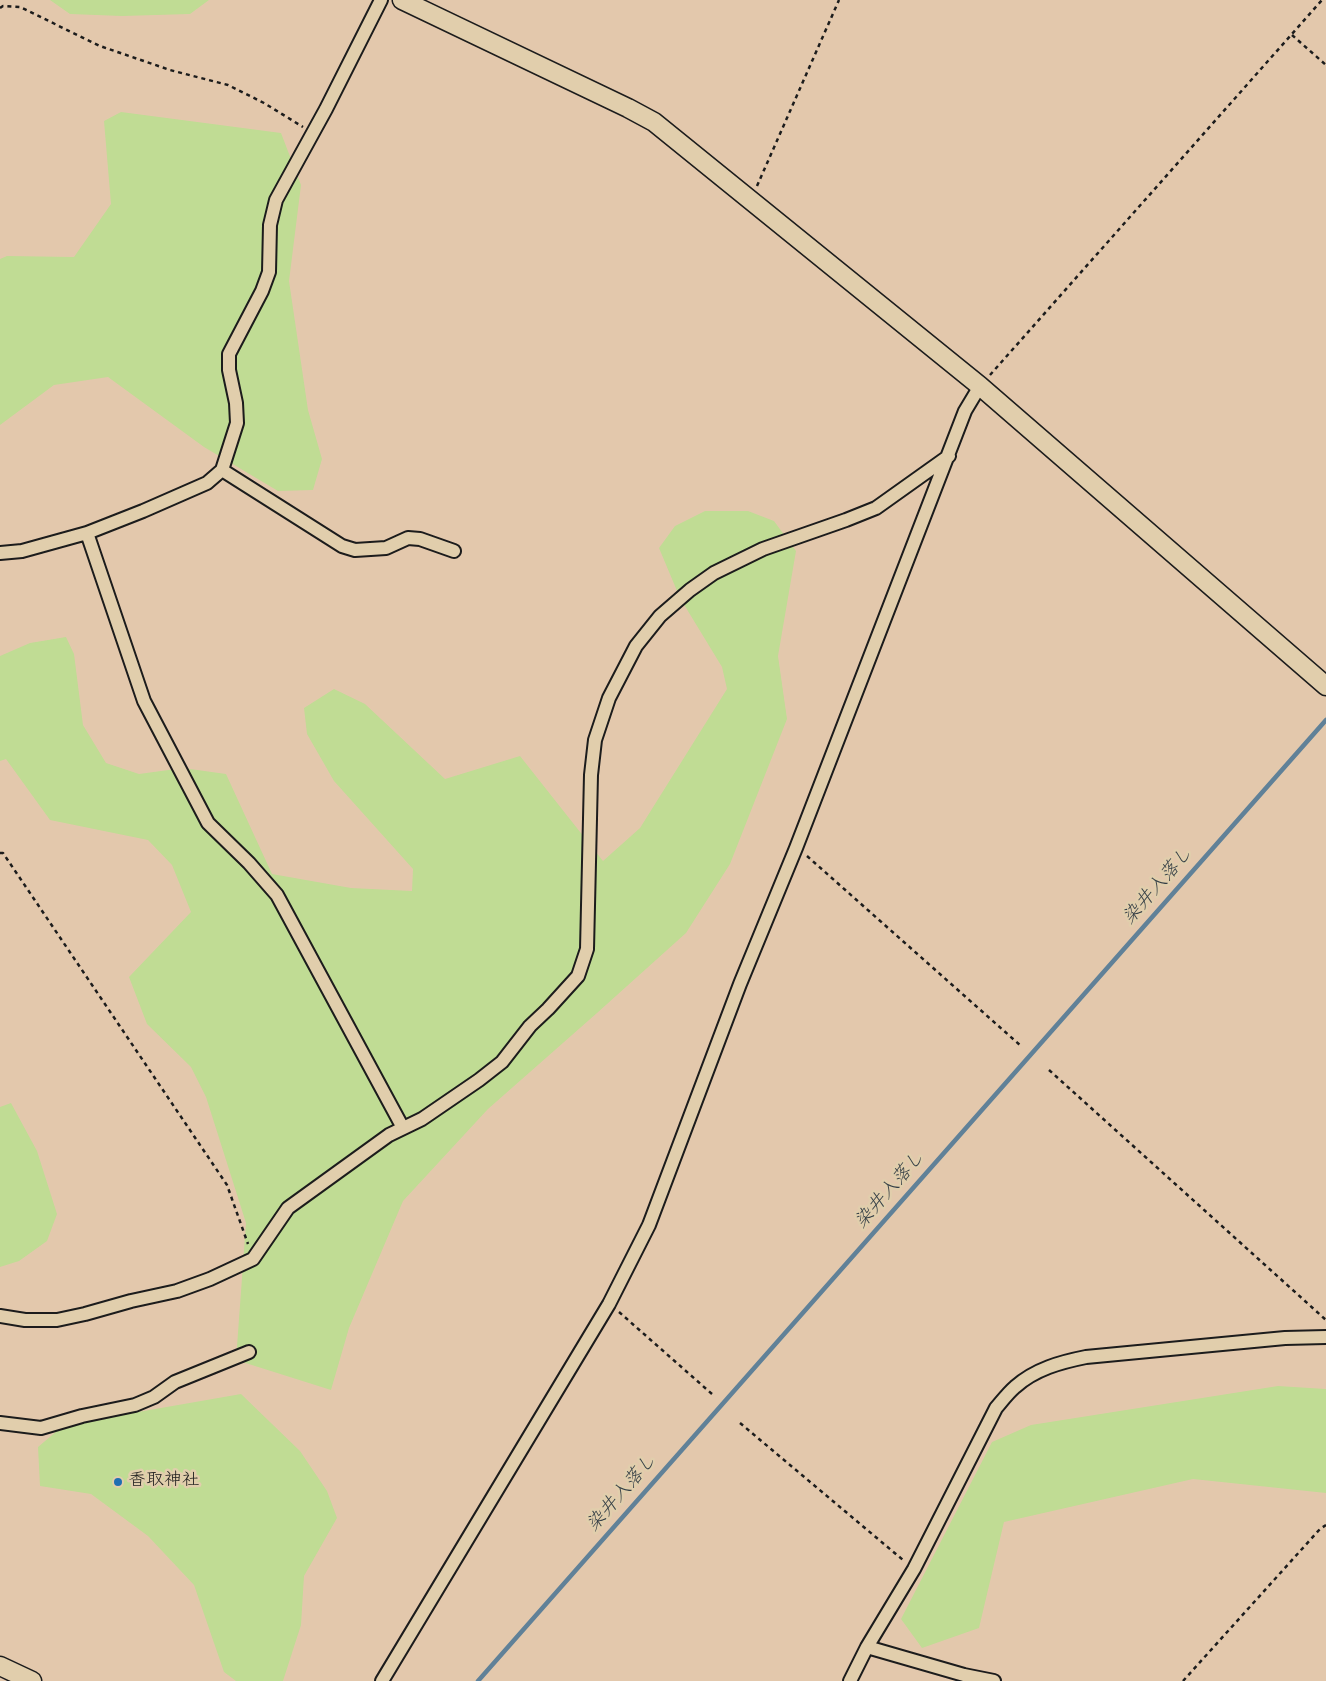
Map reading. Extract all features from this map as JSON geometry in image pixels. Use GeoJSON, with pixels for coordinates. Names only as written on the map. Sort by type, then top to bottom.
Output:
{"type":"FeatureCollection","features":[{"type":"Feature","properties":{"kind":"street"},"geometry":{"type":"LineString","coordinates":[[0,553],[22,551],[87,533],[208,483],[222,470],[237,424],[236,403],[229,370],[229,354],[262,291],[269,272],[270,225],[276,200],[381,0]]}},
{"type":"Feature","properties":{"kind":"street"},"geometry":{"type":"LineString","coordinates":[[402,0],[654,122],[980,386],[1326,686]]}},
{"type":"Feature","properties":{"kind":"street"},"geometry":{"type":"LineString","coordinates":[[382,1681],[609,1304],[649,1225],[740,984],[796,848],[965,412],[980,386]]}},
{"type":"Feature","properties":{"kind":"street"},"geometry":{"type":"LineString","coordinates":[[0,1316],[25,1320],[56,1320],[85,1314],[177,1291],[210,1279],[253,1259],[288,1208],[389,1135],[422,1119],[480,1080],[502,1062],[530,1026],[578,976],[588,949],[591,775],[595,740],[609,698],[636,646],[660,616],[690,590],[714,573],[763,549],[876,508],[949,456]]}},
{"type":"Feature","properties":{"kind":"street"},"geometry":{"type":"LineString","coordinates":[[222,470],[342,546],[355,550],[386,548],[408,538],[420,539],[454,551]]}},
{"type":"Feature","properties":{"kind":"street"},"geometry":{"type":"LineString","coordinates":[[87,533],[144,701],[208,823],[249,863],[277,895],[403,1128]]}},
{"type":"Feature","properties":{"kind":"street"},"geometry":{"type":"LineString","coordinates":[[850,1681],[867,1647],[914,1569],[996,1408],[1014,1387],[1037,1372],[1061,1362],[1086,1357],[1285,1338],[1326,1337]]}},
{"type":"Feature","properties":{"kind":"street"},"geometry":{"type":"LineString","coordinates":[[0,1423],[41,1428],[82,1416],[135,1405],[154,1397],[174,1382],[249,1352]]}},
{"type":"Feature","properties":{"kind":"street"},"geometry":{"type":"LineString","coordinates":[[867,1647],[964,1675],[994,1681]]}},
{"type":"Feature","properties":{"kind":"street"},"geometry":{"type":"LineString","coordinates":[[1,1663],[32,1681]]}},
{"type":"Feature","properties":{"kind":"path"},"geometry":{"type":"LineString","coordinates":[[750,200],[839,0]]}},
{"type":"Feature","properties":{"kind":"path"},"geometry":{"type":"LineString","coordinates":[[980,386],[1322,0]]}},
{"type":"Feature","properties":{"kind":"path"},"geometry":{"type":"LineString","coordinates":[[0,8],[3,6],[20,7],[100,46],[170,70],[228,84],[313,132]]}},
{"type":"Feature","properties":{"kind":"path"},"geometry":{"type":"LineString","coordinates":[[1292,35],[1326,65]]}},
{"type":"Feature","properties":{"kind":"path"},"geometry":{"type":"LineString","coordinates":[[796,848],[818,865],[1021,1046]]}},
{"type":"Feature","properties":{"kind":"path"},"geometry":{"type":"LineString","coordinates":[[0,853],[3,853],[227,1185],[253,1259]]}},
{"type":"Feature","properties":{"kind":"path"},"geometry":{"type":"LineString","coordinates":[[1049,1070],[1326,1320]]}},
{"type":"Feature","properties":{"kind":"path"},"geometry":{"type":"LineString","coordinates":[[609,1304],[712,1394]]}},
{"type":"Feature","properties":{"kind":"path"},"geometry":{"type":"LineString","coordinates":[[740,1423],[914,1569]]}},
{"type":"Feature","properties":{"kind":"path"},"geometry":{"type":"LineString","coordinates":[[1183,1681],[1320,1528],[1326,1526]]}},
{"type":"Feature","properties":{"kind":"green space"},"geometry":{"type":"Polygon","coordinates":[[[50,0],[209,0],[190,14],[122,16],[70,14],[50,0]]]}},
{"type":"Feature","properties":{"kind":"green space"},"geometry":{"type":"Polygon","coordinates":[[[121,112],[281,133],[301,185],[289,281],[308,410],[322,459],[313,490],[278,491],[204,447],[108,377],[54,385],[0,425],[0,259],[7,256],[74,257],[111,204],[104,121],[121,112]]]}},
{"type":"Feature","properties":{"kind":"green space"},"geometry":{"type":"Polygon","coordinates":[[[705,511],[748,511],[774,521],[796,551],[778,656],[787,719],[730,864],[686,933],[488,1109],[403,1201],[349,1328],[331,1390],[236,1360],[246,1223],[206,1097],[191,1067],[147,1024],[129,977],[191,912],[172,865],[148,840],[50,820],[6,759],[0,761],[0,656],[30,643],[66,637],[74,654],[83,725],[106,763],[139,774],[183,768],[226,774],[272,874],[351,888],[412,891],[413,869],[334,781],[307,734],[304,708],[334,689],[365,704],[445,779],[520,756],[603,861],[640,828],[727,689],[722,667],[680,598],[659,548],[675,526],[705,511]]]}},
{"type":"Feature","properties":{"kind":"green space"},"geometry":{"type":"Polygon","coordinates":[[[11,1103],[37,1151],[57,1214],[47,1241],[19,1261],[0,1267],[0,1107],[11,1103]]]}},
{"type":"Feature","properties":{"kind":"green space"},"geometry":{"type":"Polygon","coordinates":[[[1278,1386],[1326,1389],[1326,1493],[1193,1479],[1004,1522],[979,1628],[922,1648],[901,1619],[992,1442],[1031,1425],[1278,1386]]]}},
{"type":"Feature","properties":{"kind":"green space"},"geometry":{"type":"Polygon","coordinates":[[[241,1394],[300,1451],[327,1491],[337,1518],[304,1576],[301,1625],[283,1681],[236,1681],[224,1672],[194,1585],[148,1536],[91,1494],[40,1486],[38,1447],[71,1419],[138,1412],[241,1394]]]}},
{"type":"Feature","properties":{"kind":"waterway","name":"染井入落し"},"geometry":{"type":"LineString","coordinates":[[478,1681],[1326,720]]}},
{"type":"Feature","properties":{"kind":"place","name":"香取神社"},"geometry":{"type":"Point","coordinates":[118,1482]}}]}
